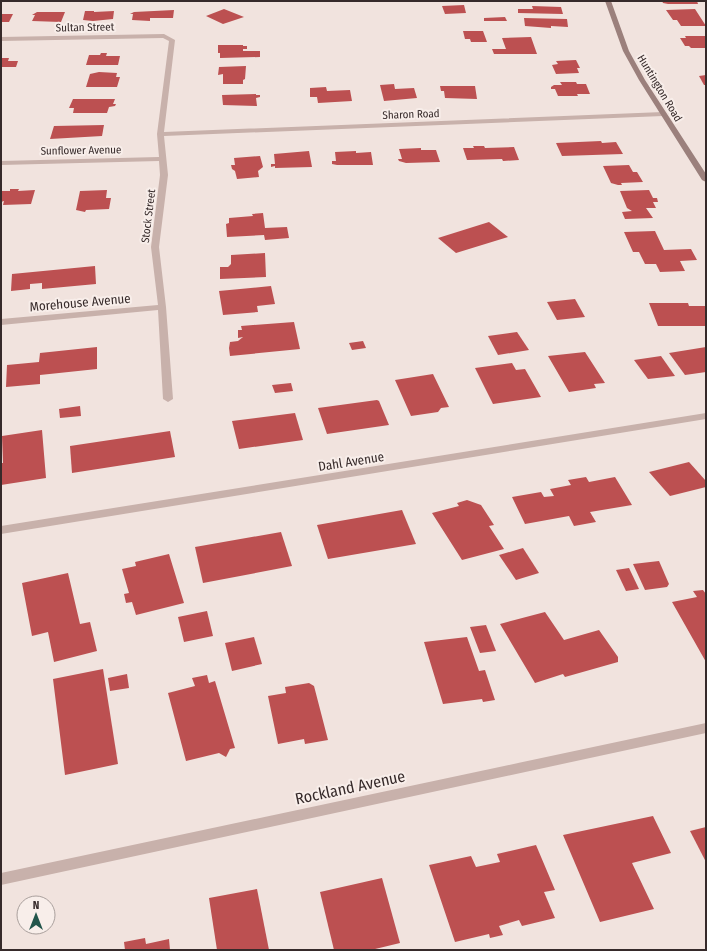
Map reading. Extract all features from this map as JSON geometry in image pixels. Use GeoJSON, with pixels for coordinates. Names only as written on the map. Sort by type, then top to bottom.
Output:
{"type":"FeatureCollection","features":[{"type":"Feature","properties":{"kind":"main road","name":"Huntington Road"},"geometry":{"type":"LineString","coordinates":[[608,1],[626,50],[663,114],[706,180]]}},
{"type":"Feature","properties":{"kind":"street","name":"Sultan Street"},"geometry":{"type":"LineString","coordinates":[[1,39],[154,36],[169,38]]}},
{"type":"Feature","properties":{"kind":"street","name":"Stock Street"},"geometry":{"type":"LineString","coordinates":[[168,399],[162,307],[155,247],[164,175],[160,134],[172,40],[169,38]]}},
{"type":"Feature","properties":{"kind":"street","name":"Sharon Road"},"geometry":{"type":"LineString","coordinates":[[160,134],[663,114]]}},
{"type":"Feature","properties":{"kind":"street","name":"Sunflower Avenue"},"geometry":{"type":"LineString","coordinates":[[1,163],[162,159]]}},
{"type":"Feature","properties":{"kind":"street","name":"Morehouse Avenue"},"geometry":{"type":"LineString","coordinates":[[1,322],[162,307]]}},
{"type":"Feature","properties":{"kind":"street","name":"Dahl Avenue"},"geometry":{"type":"LineString","coordinates":[[1,530],[706,416]]}},
{"type":"Feature","properties":{"kind":"street","name":"Rockland Avenue"},"geometry":{"type":"LineString","coordinates":[[1,879],[706,728]]}},
{"type":"Feature","properties":{"kind":"building"},"geometry":{"type":"Polygon","coordinates":[[[662,1],[697,1],[698,4],[668,4],[663,3],[662,1]]]}},
{"type":"Feature","properties":{"kind":"building"},"geometry":{"type":"Polygon","coordinates":[[[464,5],[466,13],[445,14],[442,6],[464,5]]]}},
{"type":"Feature","properties":{"kind":"building"},"geometry":{"type":"Polygon","coordinates":[[[532,6],[561,7],[563,14],[518,13],[518,9],[533,9],[532,6]]]}},
{"type":"Feature","properties":{"kind":"building"},"geometry":{"type":"Polygon","coordinates":[[[224,9],[244,17],[223,24],[206,16],[224,9]]]}},
{"type":"Feature","properties":{"kind":"building"},"geometry":{"type":"Polygon","coordinates":[[[695,9],[706,26],[681,26],[677,20],[673,20],[666,10],[695,9]]]}},
{"type":"Feature","properties":{"kind":"building"},"geometry":{"type":"Polygon","coordinates":[[[174,10],[173,18],[150,18],[150,21],[132,20],[133,14],[130,14],[134,12],[174,10]]]}},
{"type":"Feature","properties":{"kind":"building"},"geometry":{"type":"Polygon","coordinates":[[[85,11],[114,11],[113,19],[93,21],[83,20],[85,11]]]}},
{"type":"Feature","properties":{"kind":"building"},"geometry":{"type":"Polygon","coordinates":[[[37,12],[65,12],[61,22],[32,21],[35,15],[32,15],[37,12]]]}},
{"type":"Feature","properties":{"kind":"building"},"geometry":{"type":"Polygon","coordinates":[[[1,14],[13,14],[9,22],[1,22],[1,14]]]}},
{"type":"Feature","properties":{"kind":"building"},"geometry":{"type":"Polygon","coordinates":[[[505,17],[507,21],[484,21],[484,18],[505,17]]]}},
{"type":"Feature","properties":{"kind":"building"},"geometry":{"type":"Polygon","coordinates":[[[524,18],[567,19],[568,27],[551,26],[551,28],[525,26],[524,18]]]}},
{"type":"Feature","properties":{"kind":"building"},"geometry":{"type":"Polygon","coordinates":[[[463,31],[483,31],[487,42],[471,42],[470,39],[465,39],[463,31]]]}},
{"type":"Feature","properties":{"kind":"building"},"geometry":{"type":"Polygon","coordinates":[[[685,36],[706,36],[706,48],[691,48],[689,46],[685,46],[680,38],[686,38],[685,36]]]}},
{"type":"Feature","properties":{"kind":"building"},"geometry":{"type":"Polygon","coordinates":[[[531,37],[537,54],[494,54],[492,49],[506,49],[502,38],[531,37]]]}},
{"type":"Feature","properties":{"kind":"building"},"geometry":{"type":"Polygon","coordinates":[[[218,45],[247,46],[247,49],[243,49],[243,51],[260,51],[260,57],[220,58],[220,53],[218,53],[218,45]]]}},
{"type":"Feature","properties":{"kind":"building"},"geometry":{"type":"Polygon","coordinates":[[[101,53],[107,53],[106,56],[120,56],[118,65],[86,65],[89,55],[100,55],[101,53]]]}},
{"type":"Feature","properties":{"kind":"building"},"geometry":{"type":"Polygon","coordinates":[[[1,58],[9,58],[8,61],[18,61],[16,67],[1,67],[1,58]]]}},
{"type":"Feature","properties":{"kind":"building"},"geometry":{"type":"Polygon","coordinates":[[[576,60],[580,68],[577,68],[579,73],[556,74],[552,65],[558,64],[556,61],[576,60]]]}},
{"type":"Feature","properties":{"kind":"building"},"geometry":{"type":"Polygon","coordinates":[[[246,66],[243,84],[223,84],[223,74],[218,75],[219,67],[246,66]]]}},
{"type":"Feature","properties":{"kind":"building"},"geometry":{"type":"Polygon","coordinates":[[[99,72],[117,73],[116,77],[120,77],[117,87],[86,87],[90,74],[99,72]]]}},
{"type":"Feature","properties":{"kind":"building"},"geometry":{"type":"Polygon","coordinates":[[[706,75],[706,85],[704,85],[699,76],[706,75]]]}},
{"type":"Feature","properties":{"kind":"building"},"geometry":{"type":"Polygon","coordinates":[[[560,82],[576,82],[577,84],[586,84],[590,94],[577,94],[578,96],[558,96],[555,89],[551,89],[551,87],[554,85],[562,85],[560,82]]]}},
{"type":"Feature","properties":{"kind":"building"},"geometry":{"type":"Polygon","coordinates":[[[394,84],[395,89],[414,88],[417,98],[384,101],[380,85],[394,84]]]}},
{"type":"Feature","properties":{"kind":"building"},"geometry":{"type":"Polygon","coordinates":[[[440,86],[475,86],[477,99],[445,98],[444,91],[441,91],[440,86]]]}},
{"type":"Feature","properties":{"kind":"building"},"geometry":{"type":"Polygon","coordinates":[[[326,87],[327,91],[350,90],[352,101],[318,103],[317,97],[310,97],[310,88],[326,87]]]}},
{"type":"Feature","properties":{"kind":"building"},"geometry":{"type":"Polygon","coordinates":[[[222,95],[260,95],[260,97],[256,98],[257,106],[223,105],[222,95]]]}},
{"type":"Feature","properties":{"kind":"building"},"geometry":{"type":"Polygon","coordinates":[[[73,99],[115,99],[113,104],[116,104],[115,106],[109,107],[107,113],[73,113],[74,108],[69,108],[73,99]]]}},
{"type":"Feature","properties":{"kind":"building"},"geometry":{"type":"Polygon","coordinates":[[[104,125],[102,136],[50,139],[54,126],[104,125]]]}},
{"type":"Feature","properties":{"kind":"building"},"geometry":{"type":"Polygon","coordinates":[[[601,141],[602,143],[616,142],[623,154],[562,156],[556,143],[601,141]]]}},
{"type":"Feature","properties":{"kind":"building"},"geometry":{"type":"Polygon","coordinates":[[[473,146],[484,146],[485,148],[514,147],[519,160],[467,160],[463,148],[474,148],[473,146]]]}},
{"type":"Feature","properties":{"kind":"building"},"geometry":{"type":"Polygon","coordinates":[[[421,148],[421,150],[436,150],[440,162],[406,163],[399,161],[398,159],[402,159],[399,149],[421,148]]]}},
{"type":"Feature","properties":{"kind":"building"},"geometry":{"type":"Polygon","coordinates":[[[309,151],[312,167],[271,167],[271,164],[275,164],[274,154],[309,151]]]}},
{"type":"Feature","properties":{"kind":"building"},"geometry":{"type":"Polygon","coordinates":[[[356,151],[356,153],[371,152],[373,165],[332,164],[332,161],[336,161],[335,152],[356,151]]]}},
{"type":"Feature","properties":{"kind":"building"},"geometry":{"type":"Polygon","coordinates":[[[260,156],[263,167],[258,171],[259,177],[237,179],[235,171],[232,169],[231,165],[235,165],[234,158],[260,156]]]}},
{"type":"Feature","properties":{"kind":"building"},"geometry":{"type":"Polygon","coordinates":[[[629,165],[633,172],[637,172],[643,182],[621,183],[622,185],[611,183],[603,166],[629,165]]]}},
{"type":"Feature","properties":{"kind":"building"},"geometry":{"type":"Polygon","coordinates":[[[10,189],[19,189],[18,191],[35,190],[31,204],[3,205],[4,201],[1,202],[1,191],[10,191],[10,189]]]}},
{"type":"Feature","properties":{"kind":"building"},"geometry":{"type":"Polygon","coordinates":[[[107,190],[106,198],[111,198],[109,209],[86,210],[85,212],[76,210],[80,191],[107,190]]]}},
{"type":"Feature","properties":{"kind":"building"},"geometry":{"type":"Polygon","coordinates":[[[649,190],[653,198],[657,198],[658,202],[653,202],[656,208],[646,208],[653,218],[625,219],[622,212],[632,211],[627,208],[620,191],[649,190]]]}},
{"type":"Feature","properties":{"kind":"building"},"geometry":{"type":"Polygon","coordinates":[[[263,213],[265,228],[287,227],[289,238],[265,240],[264,235],[227,237],[226,224],[229,223],[229,218],[253,216],[252,214],[263,213]]]}},
{"type":"Feature","properties":{"kind":"building"},"geometry":{"type":"Polygon","coordinates":[[[489,222],[508,237],[456,253],[438,238],[489,222]]]}},
{"type":"Feature","properties":{"kind":"building"},"geometry":{"type":"Polygon","coordinates":[[[655,231],[664,250],[691,249],[697,260],[680,261],[685,271],[660,272],[656,264],[645,264],[639,252],[633,252],[624,232],[655,231]]]}},
{"type":"Feature","properties":{"kind":"building"},"geometry":{"type":"Polygon","coordinates":[[[265,253],[266,277],[220,279],[220,267],[228,267],[231,264],[231,255],[265,253]]]}},
{"type":"Feature","properties":{"kind":"building"},"geometry":{"type":"Polygon","coordinates":[[[95,266],[96,284],[42,289],[42,283],[30,284],[30,289],[11,291],[12,274],[95,266]]]}},
{"type":"Feature","properties":{"kind":"building"},"geometry":{"type":"Polygon","coordinates":[[[271,286],[275,304],[257,306],[258,312],[223,315],[219,291],[271,286]]]}},
{"type":"Feature","properties":{"kind":"building"},"geometry":{"type":"Polygon","coordinates":[[[575,299],[585,317],[557,320],[547,302],[575,299]]]}},
{"type":"Feature","properties":{"kind":"building"},"geometry":{"type":"Polygon","coordinates":[[[649,303],[688,303],[689,306],[706,306],[706,326],[658,326],[649,303]]]}},
{"type":"Feature","properties":{"kind":"building"},"geometry":{"type":"Polygon","coordinates":[[[294,322],[300,349],[230,356],[230,342],[238,341],[243,337],[238,338],[238,330],[242,330],[241,326],[294,322]]]}},
{"type":"Feature","properties":{"kind":"building"},"geometry":{"type":"Polygon","coordinates":[[[517,332],[529,350],[498,355],[488,336],[517,332]]]}},
{"type":"Feature","properties":{"kind":"building"},"geometry":{"type":"Polygon","coordinates":[[[363,341],[366,348],[352,350],[349,343],[363,341]]]}},
{"type":"Feature","properties":{"kind":"building"},"geometry":{"type":"Polygon","coordinates":[[[97,347],[97,369],[40,375],[40,384],[6,387],[7,365],[39,362],[40,353],[97,347]]]}},
{"type":"Feature","properties":{"kind":"building"},"geometry":{"type":"Polygon","coordinates":[[[706,347],[706,372],[685,375],[669,353],[706,347]]]}},
{"type":"Feature","properties":{"kind":"building"},"geometry":{"type":"Polygon","coordinates":[[[585,352],[605,383],[594,384],[596,388],[569,392],[548,356],[585,352]]]}},
{"type":"Feature","properties":{"kind":"building"},"geometry":{"type":"Polygon","coordinates":[[[661,356],[675,376],[648,379],[634,360],[661,356]]]}},
{"type":"Feature","properties":{"kind":"building"},"geometry":{"type":"Polygon","coordinates":[[[512,363],[516,370],[525,369],[541,397],[493,404],[475,368],[512,363]]]}},
{"type":"Feature","properties":{"kind":"building"},"geometry":{"type":"Polygon","coordinates":[[[433,374],[449,407],[441,408],[438,412],[411,416],[395,380],[433,374]]]}},
{"type":"Feature","properties":{"kind":"building"},"geometry":{"type":"Polygon","coordinates":[[[291,383],[293,391],[275,393],[272,385],[291,383]]]}},
{"type":"Feature","properties":{"kind":"building"},"geometry":{"type":"Polygon","coordinates":[[[377,400],[379,401],[389,425],[327,434],[318,408],[377,400]]]}},
{"type":"Feature","properties":{"kind":"building"},"geometry":{"type":"Polygon","coordinates":[[[80,406],[81,416],[60,418],[59,409],[80,406]]]}},
{"type":"Feature","properties":{"kind":"building"},"geometry":{"type":"Polygon","coordinates":[[[295,413],[303,440],[239,449],[232,421],[295,413]]]}},
{"type":"Feature","properties":{"kind":"building"},"geometry":{"type":"Polygon","coordinates":[[[42,430],[46,478],[1,485],[1,463],[3,463],[2,436],[42,430]]]}},
{"type":"Feature","properties":{"kind":"building"},"geometry":{"type":"Polygon","coordinates":[[[170,431],[175,457],[72,473],[70,446],[170,431]]]}},
{"type":"Feature","properties":{"kind":"building"},"geometry":{"type":"Polygon","coordinates":[[[689,462],[706,481],[706,487],[670,496],[649,472],[689,462]]]}},
{"type":"Feature","properties":{"kind":"building"},"geometry":{"type":"Polygon","coordinates":[[[586,477],[589,482],[615,477],[632,505],[590,512],[596,522],[574,526],[569,516],[525,524],[512,497],[541,492],[544,497],[554,496],[550,489],[571,485],[568,480],[586,477]]]}},
{"type":"Feature","properties":{"kind":"building"},"geometry":{"type":"Polygon","coordinates":[[[467,500],[481,505],[494,525],[489,526],[504,549],[462,560],[432,513],[459,506],[457,503],[467,500]]]}},
{"type":"Feature","properties":{"kind":"building"},"geometry":{"type":"Polygon","coordinates":[[[402,510],[416,544],[328,559],[317,525],[402,510]]]}},
{"type":"Feature","properties":{"kind":"building"},"geometry":{"type":"Polygon","coordinates":[[[281,532],[292,566],[203,583],[195,547],[281,532]]]}},
{"type":"Feature","properties":{"kind":"building"},"geometry":{"type":"Polygon","coordinates":[[[523,548],[539,573],[516,580],[499,555],[523,548]]]}},
{"type":"Feature","properties":{"kind":"building"},"geometry":{"type":"Polygon","coordinates":[[[169,554],[184,603],[136,615],[132,602],[126,603],[124,594],[129,593],[122,569],[136,566],[135,562],[169,554]]]}},
{"type":"Feature","properties":{"kind":"building"},"geometry":{"type":"Polygon","coordinates":[[[659,561],[669,584],[667,587],[645,590],[633,564],[659,561]]]}},
{"type":"Feature","properties":{"kind":"building"},"geometry":{"type":"Polygon","coordinates":[[[629,568],[639,589],[626,591],[616,570],[629,568]]]}},
{"type":"Feature","properties":{"kind":"building"},"geometry":{"type":"Polygon","coordinates":[[[68,573],[80,624],[90,622],[97,651],[54,662],[48,632],[32,636],[22,583],[68,573]]]}},
{"type":"Feature","properties":{"kind":"building"},"geometry":{"type":"Polygon","coordinates":[[[703,590],[706,594],[706,662],[672,602],[697,597],[693,591],[703,590]]]}},
{"type":"Feature","properties":{"kind":"building"},"geometry":{"type":"Polygon","coordinates":[[[207,611],[213,636],[184,642],[178,617],[207,611]]]}},
{"type":"Feature","properties":{"kind":"building"},"geometry":{"type":"Polygon","coordinates":[[[545,612],[564,640],[599,630],[618,657],[618,662],[565,677],[563,674],[535,683],[500,624],[545,612]]]}},
{"type":"Feature","properties":{"kind":"building"},"geometry":{"type":"Polygon","coordinates":[[[486,625],[496,651],[480,653],[470,627],[486,625]]]}},
{"type":"Feature","properties":{"kind":"building"},"geometry":{"type":"Polygon","coordinates":[[[254,637],[262,664],[232,671],[225,643],[254,637]]]}},
{"type":"Feature","properties":{"kind":"building"},"geometry":{"type":"Polygon","coordinates":[[[467,637],[479,671],[485,670],[495,700],[483,702],[482,699],[443,704],[424,642],[467,637]]]}},
{"type":"Feature","properties":{"kind":"building"},"geometry":{"type":"Polygon","coordinates":[[[103,669],[118,764],[65,775],[53,679],[103,669]]]}},
{"type":"Feature","properties":{"kind":"building"},"geometry":{"type":"Polygon","coordinates":[[[127,674],[129,688],[110,691],[108,678],[127,674]]]}},
{"type":"Feature","properties":{"kind":"building"},"geometry":{"type":"Polygon","coordinates":[[[207,675],[209,683],[215,681],[235,748],[230,749],[226,757],[219,753],[186,761],[168,693],[195,686],[192,678],[207,675]]]}},
{"type":"Feature","properties":{"kind":"building"},"geometry":{"type":"Polygon","coordinates":[[[309,683],[314,686],[328,740],[305,744],[304,739],[278,744],[268,696],[286,693],[285,687],[309,683]]]}},
{"type":"Feature","properties":{"kind":"building"},"geometry":{"type":"Polygon","coordinates":[[[653,816],[671,853],[632,863],[654,909],[600,922],[563,835],[653,816]]]}},
{"type":"Feature","properties":{"kind":"building"},"geometry":{"type":"Polygon","coordinates":[[[706,827],[706,862],[690,831],[706,827]]]}},
{"type":"Feature","properties":{"kind":"building"},"geometry":{"type":"Polygon","coordinates":[[[536,845],[555,890],[544,892],[555,918],[522,926],[519,920],[499,926],[503,935],[490,938],[489,934],[455,942],[429,865],[471,856],[476,867],[500,862],[497,854],[536,845]]]}},
{"type":"Feature","properties":{"kind":"building"},"geometry":{"type":"Polygon","coordinates":[[[382,878],[400,943],[371,950],[334,950],[320,892],[382,878]]]}},
{"type":"Feature","properties":{"kind":"building"},"geometry":{"type":"Polygon","coordinates":[[[257,889],[269,950],[217,950],[209,898],[257,889]]]}},
{"type":"Feature","properties":{"kind":"building"},"geometry":{"type":"Polygon","coordinates":[[[145,938],[146,944],[169,939],[170,950],[125,950],[124,942],[145,938]]]}}]}
